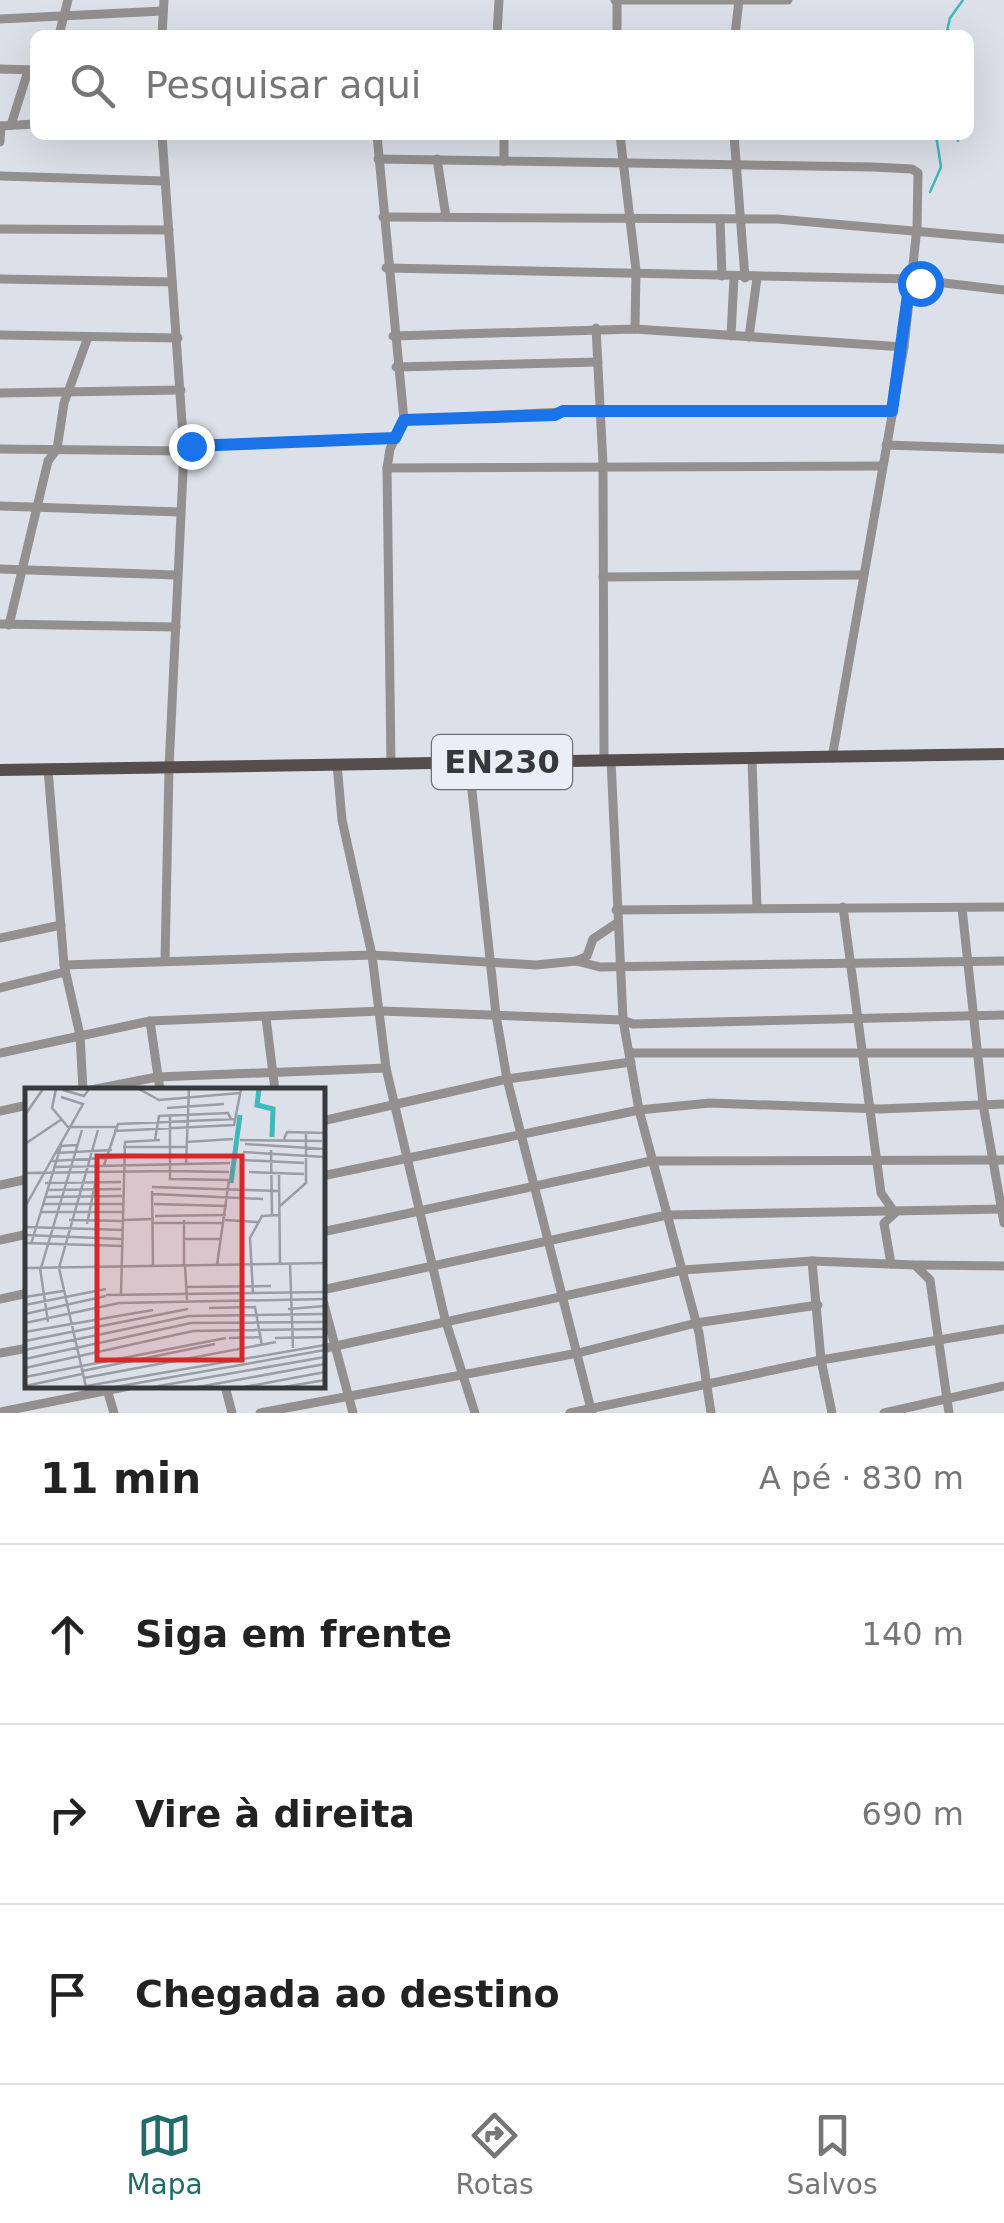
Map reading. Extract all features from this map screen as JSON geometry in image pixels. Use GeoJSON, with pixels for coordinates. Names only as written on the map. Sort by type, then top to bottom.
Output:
{"type":"FeatureCollection","features":[{"type":"Feature","properties":{"kind":"main road","name":"EN230"},"geometry":{"type":"LineString","coordinates":[[0,770],[1004,754]]}},
{"type":"Feature","properties":{"kind":"street"},"geometry":{"type":"LineString","coordinates":[[61,30],[68,0]]}},
{"type":"Feature","properties":{"kind":"street"},"geometry":{"type":"LineString","coordinates":[[497,30],[499,0]]}},
{"type":"Feature","properties":{"kind":"street"},"geometry":{"type":"LineString","coordinates":[[617,30],[616,0],[788,0]]}},
{"type":"Feature","properties":{"kind":"street"},"geometry":{"type":"LineString","coordinates":[[736,30],[739,1]]}},
{"type":"Feature","properties":{"kind":"street"},"geometry":{"type":"LineString","coordinates":[[0,19],[164,5],[162,30]]}},
{"type":"Feature","properties":{"kind":"street"},"geometry":{"type":"LineString","coordinates":[[0,69],[30,71]]}},
{"type":"Feature","properties":{"kind":"street"},"geometry":{"type":"LineString","coordinates":[[0,142],[4,125],[30,73]]}},
{"type":"Feature","properties":{"kind":"street"},"geometry":{"type":"LineString","coordinates":[[4,125],[30,124]]}},
{"type":"Feature","properties":{"kind":"street"},"geometry":{"type":"LineString","coordinates":[[162,140],[184,449],[176,575],[165,961]]}},
{"type":"Feature","properties":{"kind":"street"},"geometry":{"type":"LineString","coordinates":[[377,140],[386,268],[404,420],[388,468],[391,764]]}},
{"type":"Feature","properties":{"kind":"street"},"geometry":{"type":"LineString","coordinates":[[504,140],[504,161]]}},
{"type":"Feature","properties":{"kind":"street"},"geometry":{"type":"LineString","coordinates":[[620,140],[636,270],[634,329]]}},
{"type":"Feature","properties":{"kind":"street"},"geometry":{"type":"LineString","coordinates":[[731,336],[741,218],[734,140]]}},
{"type":"Feature","properties":{"kind":"street"},"geometry":{"type":"LineString","coordinates":[[378,158],[916,170],[917,228],[910,280],[832,758]]}},
{"type":"Feature","properties":{"kind":"street"},"geometry":{"type":"LineString","coordinates":[[437,159],[446,218]]}},
{"type":"Feature","properties":{"kind":"street"},"geometry":{"type":"LineString","coordinates":[[0,176],[164,181]]}},
{"type":"Feature","properties":{"kind":"street"},"geometry":{"type":"LineString","coordinates":[[384,217],[741,218],[917,228],[1004,239]]}},
{"type":"Feature","properties":{"kind":"street"},"geometry":{"type":"LineString","coordinates":[[720,218],[734,277]]}},
{"type":"Feature","properties":{"kind":"street"},"geometry":{"type":"LineString","coordinates":[[0,229],[169,230]]}},
{"type":"Feature","properties":{"kind":"street"},"geometry":{"type":"LineString","coordinates":[[386,268],[636,270],[757,278],[910,280],[1004,290]]}},
{"type":"Feature","properties":{"kind":"street"},"geometry":{"type":"LineString","coordinates":[[749,338],[757,278]]}},
{"type":"Feature","properties":{"kind":"street"},"geometry":{"type":"LineString","coordinates":[[0,279],[172,282]]}},
{"type":"Feature","properties":{"kind":"street"},"geometry":{"type":"LineString","coordinates":[[393,336],[596,328],[899,347]]}},
{"type":"Feature","properties":{"kind":"street"},"geometry":{"type":"LineString","coordinates":[[596,328],[603,464],[607,760],[623,1020],[639,1110],[696,1323],[704,1386],[712,1413]]}},
{"type":"Feature","properties":{"kind":"street"},"geometry":{"type":"LineString","coordinates":[[0,335],[178,338]]}},
{"type":"Feature","properties":{"kind":"street"},"geometry":{"type":"LineString","coordinates":[[88,337],[64,403],[57,450],[48,461],[23,570],[4,624],[176,627]]}},
{"type":"Feature","properties":{"kind":"street"},"geometry":{"type":"LineString","coordinates":[[396,367],[598,362]]}},
{"type":"Feature","properties":{"kind":"street"},"geometry":{"type":"LineString","coordinates":[[0,393],[181,390]]}},
{"type":"Feature","properties":{"kind":"street"},"geometry":{"type":"LineString","coordinates":[[404,420],[601,410],[890,411]]}},
{"type":"Feature","properties":{"kind":"street"},"geometry":{"type":"LineString","coordinates":[[0,449],[184,449],[395,438]]}},
{"type":"Feature","properties":{"kind":"street"},"geometry":{"type":"LineString","coordinates":[[886,445],[1004,450]]}},
{"type":"Feature","properties":{"kind":"street"},"geometry":{"type":"LineString","coordinates":[[388,468],[603,464],[882,466]]}},
{"type":"Feature","properties":{"kind":"street"},"geometry":{"type":"LineString","coordinates":[[0,506],[180,512]]}},
{"type":"Feature","properties":{"kind":"street"},"geometry":{"type":"LineString","coordinates":[[0,569],[176,575]]}},
{"type":"Feature","properties":{"kind":"street"},"geometry":{"type":"LineString","coordinates":[[603,576],[862,576]]}},
{"type":"Feature","properties":{"kind":"street"},"geometry":{"type":"LineString","coordinates":[[752,759],[757,908]]}},
{"type":"Feature","properties":{"kind":"street"},"geometry":{"type":"LineString","coordinates":[[470,763],[496,1015],[507,1079],[592,1412]]}},
{"type":"Feature","properties":{"kind":"street"},"geometry":{"type":"LineString","coordinates":[[336,764],[342,820],[372,956],[386,1068],[459,1374],[475,1413]]}},
{"type":"Feature","properties":{"kind":"street"},"geometry":{"type":"LineString","coordinates":[[48,770],[65,969],[80,1034],[84,1088]]}},
{"type":"Feature","properties":{"kind":"street"},"geometry":{"type":"LineString","coordinates":[[844,907],[866,1108],[881,1193],[895,1212]]}},
{"type":"Feature","properties":{"kind":"street"},"geometry":{"type":"LineString","coordinates":[[616,910],[1004,907]]}},
{"type":"Feature","properties":{"kind":"street"},"geometry":{"type":"LineString","coordinates":[[962,908],[982,1104],[999,1160],[1004,1223]]}},
{"type":"Feature","properties":{"kind":"street"},"geometry":{"type":"LineString","coordinates":[[576,961],[588,956],[593,939],[617,923]]}},
{"type":"Feature","properties":{"kind":"street"},"geometry":{"type":"LineString","coordinates":[[0,938],[61,925]]}},
{"type":"Feature","properties":{"kind":"street"},"geometry":{"type":"LineString","coordinates":[[0,988],[65,969],[165,961],[372,956],[490,963],[576,961],[620,967],[848,961],[1004,962]]}},
{"type":"Feature","properties":{"kind":"street"},"geometry":{"type":"LineString","coordinates":[[0,1053],[150,1021],[381,1011],[623,1020],[634,1024],[1004,1014]]}},
{"type":"Feature","properties":{"kind":"street"},"geometry":{"type":"LineString","coordinates":[[266,1018],[274,1088]]}},
{"type":"Feature","properties":{"kind":"street"},"geometry":{"type":"LineString","coordinates":[[150,1021],[160,1088]]}},
{"type":"Feature","properties":{"kind":"street"},"geometry":{"type":"LineString","coordinates":[[325,1120],[507,1079],[632,1058],[1004,1053]]}},
{"type":"Feature","properties":{"kind":"street"},"geometry":{"type":"LineString","coordinates":[[101,1088],[157,1077],[386,1068]]}},
{"type":"Feature","properties":{"kind":"street"},"geometry":{"type":"LineString","coordinates":[[325,1175],[639,1110],[710,1103],[866,1108],[1004,1104]]}},
{"type":"Feature","properties":{"kind":"street"},"geometry":{"type":"LineString","coordinates":[[0,1111],[25,1105]]}},
{"type":"Feature","properties":{"kind":"street"},"geometry":{"type":"LineString","coordinates":[[325,1231],[652,1161],[999,1160]]}},
{"type":"Feature","properties":{"kind":"street"},"geometry":{"type":"LineString","coordinates":[[0,1185],[25,1180]]}},
{"type":"Feature","properties":{"kind":"street"},"geometry":{"type":"LineString","coordinates":[[325,1293],[668,1214],[1002,1209]]}},
{"type":"Feature","properties":{"kind":"street"},"geometry":{"type":"LineString","coordinates":[[892,1264],[884,1223],[895,1212]]}},
{"type":"Feature","properties":{"kind":"street"},"geometry":{"type":"LineString","coordinates":[[0,1240],[25,1235]]}},
{"type":"Feature","properties":{"kind":"street"},"geometry":{"type":"LineString","coordinates":[[812,1261],[821,1360],[832,1413]]}},
{"type":"Feature","properties":{"kind":"street"},"geometry":{"type":"LineString","coordinates":[[325,1348],[683,1270],[812,1261],[1004,1266]]}},
{"type":"Feature","properties":{"kind":"street"},"geometry":{"type":"LineString","coordinates":[[915,1265],[930,1280],[936,1342],[950,1413]]}},
{"type":"Feature","properties":{"kind":"street"},"geometry":{"type":"LineString","coordinates":[[0,1299],[25,1295]]}},
{"type":"Feature","properties":{"kind":"street"},"geometry":{"type":"LineString","coordinates":[[260,1413],[578,1353],[696,1323],[818,1305]]}},
{"type":"Feature","properties":{"kind":"street"},"geometry":{"type":"LineString","coordinates":[[325,1307],[353,1413]]}},
{"type":"Feature","properties":{"kind":"street"},"geometry":{"type":"LineString","coordinates":[[570,1413],[592,1412],[821,1360],[1004,1328]]}},
{"type":"Feature","properties":{"kind":"street"},"geometry":{"type":"LineString","coordinates":[[0,1353],[25,1349]]}},
{"type":"Feature","properties":{"kind":"street"},"geometry":{"type":"LineString","coordinates":[[884,1413],[1004,1386]]}},
{"type":"Feature","properties":{"kind":"street"},"geometry":{"type":"LineString","coordinates":[[0,1412],[103,1388]]}},
{"type":"Feature","properties":{"kind":"street"},"geometry":{"type":"LineString","coordinates":[[107,1388],[114,1413]]}},
{"type":"Feature","properties":{"kind":"street"},"geometry":{"type":"LineString","coordinates":[[226,1388],[232,1413]]}},
{"type":"Feature","properties":{"kind":"waterway"},"geometry":{"type":"LineString","coordinates":[[947,30],[950,18],[963,0]]}},
{"type":"Feature","properties":{"kind":"waterway"},"geometry":{"type":"LineString","coordinates":[[930,192],[941,167],[937,140]]}},
{"type":"Feature","properties":{"kind":"route"},"geometry":{"type":"LineString","coordinates":[[191,446],[395,438],[404,420],[555,415],[563,411],[892,411],[904,347],[910,280],[920,283]]}}]}
